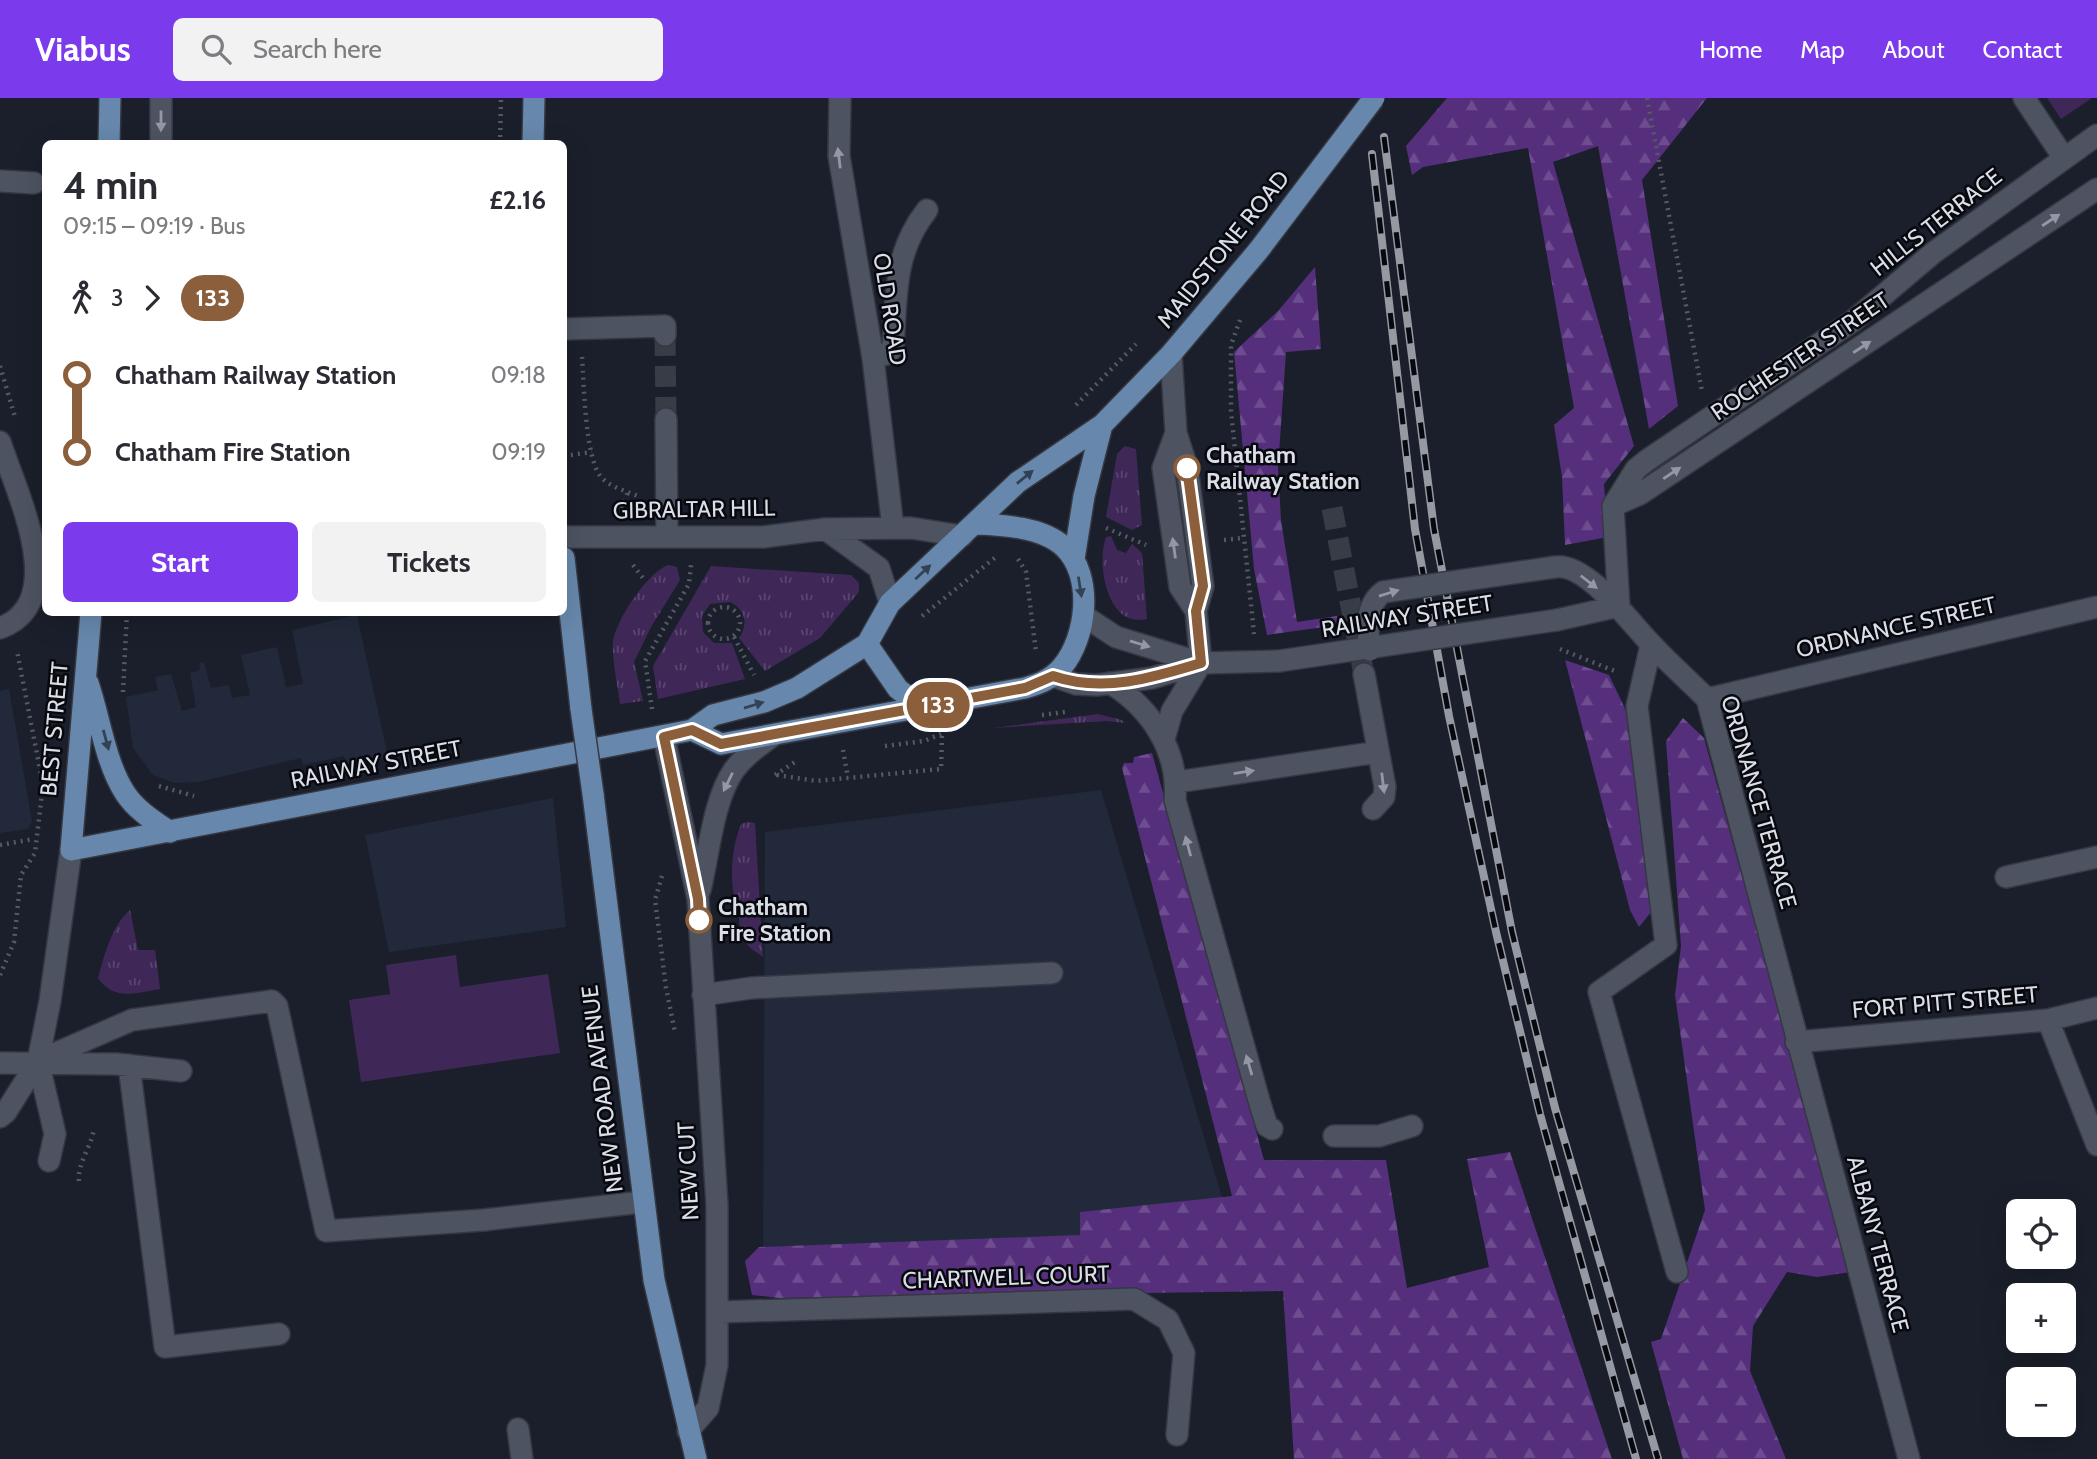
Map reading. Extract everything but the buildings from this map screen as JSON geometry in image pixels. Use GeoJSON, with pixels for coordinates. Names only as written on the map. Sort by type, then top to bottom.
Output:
{"type":"FeatureCollection","features":[{"type":"Feature","properties":{"kind":"main road"},"geometry":{"type":"LineString","coordinates":[[109,140],[110,98]]}},
{"type":"Feature","properties":{"kind":"main road"},"geometry":{"type":"LineString","coordinates":[[533,140],[534,98]]}},
{"type":"Feature","properties":{"kind":"main road","name":"MAIDSTONE ROAD"},"geometry":{"type":"LineString","coordinates":[[969,530],[1018,482],[1102,425],[1171,354],[1258,251],[1374,98]]}},
{"type":"Feature","properties":{"kind":"main road","name":"MAIDSTONE ROAD"},"geometry":{"type":"LineString","coordinates":[[1074,559],[1084,496],[1102,425]]}},
{"type":"Feature","properties":{"kind":"main road"},"geometry":{"type":"LineString","coordinates":[[692,730],[721,744],[923,708],[1025,688],[1053,676],[1071,653],[1084,616],[1074,559],[1062,545],[1041,535],[998,524],[969,530],[890,603],[867,644],[898,689],[923,708]]}},
{"type":"Feature","properties":{"kind":"main road","name":"NEW ROAD AVENUE"},"geometry":{"type":"LineString","coordinates":[[567,585],[642,1202],[654,1280],[696,1459]]}},
{"type":"Feature","properties":{"kind":"main road","name":"BEST STREET"},"geometry":{"type":"LineString","coordinates":[[71,850],[91,616]]}},
{"type":"Feature","properties":{"kind":"main road","name":"RAILWAY STREET"},"geometry":{"type":"LineString","coordinates":[[71,850],[334,797],[692,730],[713,715],[755,704],[797,688],[867,644]]}},
{"type":"Feature","properties":{"kind":"main road"},"geometry":{"type":"LineString","coordinates":[[86,675],[114,767],[125,793],[145,816],[170,832]]}},
{"type":"Feature","properties":{"kind":"street"},"geometry":{"type":"LineString","coordinates":[[161,98],[161,140]]}},
{"type":"Feature","properties":{"kind":"street","name":"OLD ROAD"},"geometry":{"type":"LineString","coordinates":[[840,98],[838,145],[873,358],[893,528]]}},
{"type":"Feature","properties":{"kind":"street"},"geometry":{"type":"LineString","coordinates":[[2024,98],[2064,158]]}},
{"type":"Feature","properties":{"kind":"street","name":"HILL'S TERRACE"},"geometry":{"type":"LineString","coordinates":[[1613,506],[1636,469],[1853,321],[1933,253],[2097,135]]}},
{"type":"Feature","properties":{"kind":"street"},"geometry":{"type":"LineString","coordinates":[[0,181],[34,183]]}},
{"type":"Feature","properties":{"kind":"street","name":"ROCHESTER STREET"},"geometry":{"type":"LineString","coordinates":[[1613,506],[1640,494],[2097,189]]}},
{"type":"Feature","properties":{"kind":"street"},"geometry":{"type":"LineString","coordinates":[[873,358],[887,354],[893,347],[901,255],[912,231],[927,210]]}},
{"type":"Feature","properties":{"kind":"street"},"geometry":{"type":"LineString","coordinates":[[572,329],[665,326],[665,335]]}},
{"type":"Feature","properties":{"kind":"street"},"geometry":{"type":"LineString","coordinates":[[1164,739],[1172,711],[1201,663],[1196,611],[1203,586],[1186,467],[1176,433],[1171,354]]}},
{"type":"Feature","properties":{"kind":"street"},"geometry":{"type":"LineString","coordinates":[[666,419],[667,536]]}},
{"type":"Feature","properties":{"kind":"street"},"geometry":{"type":"LineString","coordinates":[[0,442],[34,549],[37,573],[29,600],[8,635]]}},
{"type":"Feature","properties":{"kind":"street"},"geometry":{"type":"LineString","coordinates":[[1613,506],[1619,606]]}},
{"type":"Feature","properties":{"kind":"street"},"geometry":{"type":"LineString","coordinates":[[825,529],[879,568],[890,603]]}},
{"type":"Feature","properties":{"kind":"street","name":"GIBRALTAR HILL"},"geometry":{"type":"LineString","coordinates":[[567,537],[763,537],[825,529],[969,530]]}},
{"type":"Feature","properties":{"kind":"street","name":"ORDNANCE TERRACE"},"geometry":{"type":"LineString","coordinates":[[1370,650],[1369,617],[1373,601],[1383,592],[1570,567],[1619,606],[1651,645],[1707,699],[1796,1042]]}},
{"type":"Feature","properties":{"kind":"street","name":"RAILWAY STREET"},"geometry":{"type":"LineString","coordinates":[[1053,676],[1076,684],[1152,678],[1201,663],[1279,661],[1370,650],[1557,620],[1619,606]]}},
{"type":"Feature","properties":{"kind":"street","name":"ORDNANCE STREET"},"geometry":{"type":"LineString","coordinates":[[1707,699],[2097,607]]}},
{"type":"Feature","properties":{"kind":"street","name":"RAILWAY STREET"},"geometry":{"type":"LineString","coordinates":[[1084,616],[1116,637],[1201,663]]}},
{"type":"Feature","properties":{"kind":"street"},"geometry":{"type":"LineString","coordinates":[[1651,645],[1637,706],[1666,945],[1599,992],[1677,1272]]}},
{"type":"Feature","properties":{"kind":"street"},"geometry":{"type":"LineString","coordinates":[[1364,674],[1384,795],[1373,809]]}},
{"type":"Feature","properties":{"kind":"street"},"geometry":{"type":"LineString","coordinates":[[1110,683],[1143,709],[1164,739],[1177,782],[1175,800],[1260,1104],[1267,1126],[1272,1129]]}},
{"type":"Feature","properties":{"kind":"street","name":"NEW CUT"},"geometry":{"type":"LineString","coordinates":[[698,899],[719,804],[727,781],[747,755],[775,734]]}},
{"type":"Feature","properties":{"kind":"street","name":"NEW CUT"},"geometry":{"type":"LineString","coordinates":[[664,737],[698,899],[717,1205],[719,1312],[713,1394],[708,1408],[688,1431]]}},
{"type":"Feature","properties":{"kind":"street"},"geometry":{"type":"LineString","coordinates":[[1177,782],[1378,752]]}},
{"type":"Feature","properties":{"kind":"street"},"geometry":{"type":"LineString","coordinates":[[0,1116],[6,1112],[38,1061],[50,1001],[71,850]]}},
{"type":"Feature","properties":{"kind":"street"},"geometry":{"type":"LineString","coordinates":[[2006,877],[2097,857]]}},
{"type":"Feature","properties":{"kind":"street"},"geometry":{"type":"LineString","coordinates":[[703,995],[751,988],[1052,973]]}},
{"type":"Feature","properties":{"kind":"street"},"geometry":{"type":"LineString","coordinates":[[38,1061],[132,1020],[272,1001],[277,1006],[326,1231],[484,1220],[642,1202]]}},
{"type":"Feature","properties":{"kind":"street","name":"FORT PITT STREET"},"geometry":{"type":"LineString","coordinates":[[1796,1042],[2048,1020],[2097,1008]]}},
{"type":"Feature","properties":{"kind":"street"},"geometry":{"type":"LineString","coordinates":[[2048,1020],[2097,1142]]}},
{"type":"Feature","properties":{"kind":"street","name":"ALBANY TERRACE"},"geometry":{"type":"LineString","coordinates":[[1796,1042],[1909,1459]]}},
{"type":"Feature","properties":{"kind":"street"},"geometry":{"type":"LineString","coordinates":[[38,1061],[55,1134],[48,1161]]}},
{"type":"Feature","properties":{"kind":"street"},"geometry":{"type":"LineString","coordinates":[[0,1063],[38,1061],[129,1065],[181,1071]]}},
{"type":"Feature","properties":{"kind":"street"},"geometry":{"type":"LineString","coordinates":[[129,1065],[165,1347],[279,1334]]}},
{"type":"Feature","properties":{"kind":"street"},"geometry":{"type":"LineString","coordinates":[[1334,1136],[1379,1136],[1412,1126]]}},
{"type":"Feature","properties":{"kind":"street","name":"CHARTWELL COURT"},"geometry":{"type":"LineString","coordinates":[[719,1312],[1134,1298],[1168,1320],[1184,1353],[1177,1435]]}},
{"type":"Feature","properties":{"kind":"street"},"geometry":{"type":"LineString","coordinates":[[518,1429],[522,1459]]}},
{"type":"Feature","properties":{"kind":"path"},"geometry":{"type":"LineString","coordinates":[[500,140],[501,98]]}},
{"type":"Feature","properties":{"kind":"path"},"geometry":{"type":"LineString","coordinates":[[1647,98],[1674,229],[1700,388],[1715,413]]}},
{"type":"Feature","properties":{"kind":"path"},"geometry":{"type":"LineString","coordinates":[[1243,312],[1231,345],[1231,411],[1255,636]]}},
{"type":"Feature","properties":{"kind":"path"},"geometry":{"type":"LineString","coordinates":[[572,329],[598,472],[609,484],[667,507]]}},
{"type":"Feature","properties":{"kind":"path"},"geometry":{"type":"LineString","coordinates":[[1073,408],[1140,340]]}},
{"type":"Feature","properties":{"kind":"path"},"geometry":{"type":"LineString","coordinates":[[567,456],[593,452]]}},
{"type":"Feature","properties":{"kind":"path"},"geometry":{"type":"LineString","coordinates":[[913,625],[992,557],[1011,555],[1022,563],[1026,572],[1034,657]]}},
{"type":"Feature","properties":{"kind":"path"},"geometry":{"type":"LineString","coordinates":[[652,709],[645,661],[689,584],[691,573]]}},
{"type":"Feature","properties":{"kind":"path"},"geometry":{"type":"LineString","coordinates":[[724,607],[737,614],[740,628],[734,637],[723,639],[713,635],[708,620],[715,610],[724,607]]}},
{"type":"Feature","properties":{"kind":"path"},"geometry":{"type":"LineString","coordinates":[[124,659],[127,616]]}},
{"type":"Feature","properties":{"kind":"path"},"geometry":{"type":"LineString","coordinates":[[0,975],[14,942],[20,879],[34,856],[34,839],[43,785],[8,635]]}},
{"type":"Feature","properties":{"kind":"path"},"geometry":{"type":"LineString","coordinates":[[734,637],[754,675]]}},
{"type":"Feature","properties":{"kind":"path"},"geometry":{"type":"LineString","coordinates":[[1557,648],[1615,671],[1642,687]]}},
{"type":"Feature","properties":{"kind":"path"},"geometry":{"type":"LineString","coordinates":[[775,775],[816,781],[941,769],[942,734]]}},
{"type":"Feature","properties":{"kind":"path"},"geometry":{"type":"LineString","coordinates":[[153,783],[164,789],[198,796]]}},
{"type":"Feature","properties":{"kind":"path"},"geometry":{"type":"LineString","coordinates":[[0,845],[34,839]]}},
{"type":"Feature","properties":{"kind":"path"},"geometry":{"type":"LineString","coordinates":[[79,1181],[79,1170],[92,1144],[94,1129]]}},
{"type":"Feature","properties":{"kind":"shaded area"},"geometry":{"type":"Polygon","coordinates":[[[357,616],[388,757],[347,766],[344,756],[303,765],[301,758],[199,782],[175,783],[153,775],[133,748],[126,697],[158,690],[155,677],[171,674],[182,711],[196,707],[190,673],[200,670],[199,663],[204,662],[211,688],[229,685],[232,698],[250,695],[241,655],[277,647],[286,687],[303,684],[292,630],[357,616]]]}},
{"type":"Feature","properties":{"kind":"shaded area"},"geometry":{"type":"Polygon","coordinates":[[[9,689],[32,821],[28,829],[0,833],[0,691],[9,689]]]}},
{"type":"Feature","properties":{"kind":"shaded area"},"geometry":{"type":"Polygon","coordinates":[[[1101,790],[1229,1221],[763,1283],[765,832],[1101,790]]]}},
{"type":"Feature","properties":{"kind":"shaded area"},"geometry":{"type":"Polygon","coordinates":[[[553,798],[566,927],[389,952],[365,835],[553,798]]]}},
{"type":"Feature","properties":{"kind":"green space"},"geometry":{"type":"Polygon","coordinates":[[[1447,98],[1707,98],[1642,180],[1678,406],[1649,429],[1598,146],[1553,162],[1634,446],[1604,484],[1608,537],[1565,545],[1562,477],[1554,425],[1574,408],[1528,148],[1423,167],[1412,175],[1406,146],[1447,98]]]}},
{"type":"Feature","properties":{"kind":"green space"},"geometry":{"type":"Polygon","coordinates":[[[2047,98],[2092,98],[2061,119],[2047,98]]]}},
{"type":"Feature","properties":{"kind":"green space"},"geometry":{"type":"Polygon","coordinates":[[[1315,267],[1321,349],[1286,352],[1278,468],[1281,520],[1297,622],[1337,616],[1338,625],[1267,635],[1254,569],[1234,352],[1278,311],[1315,267]]]}},
{"type":"Feature","properties":{"kind":"green space"},"geometry":{"type":"Polygon","coordinates":[[[1125,446],[1136,449],[1142,525],[1132,530],[1106,517],[1117,454],[1125,446]]]}},
{"type":"Feature","properties":{"kind":"green space"},"geometry":{"type":"Polygon","coordinates":[[[1111,536],[1117,550],[1126,553],[1132,544],[1142,553],[1147,619],[1133,619],[1122,614],[1108,592],[1104,577],[1103,549],[1106,537],[1111,536]]]}},
{"type":"Feature","properties":{"kind":"green space"},"geometry":{"type":"Polygon","coordinates":[[[669,565],[677,567],[680,580],[651,627],[634,662],[643,701],[620,704],[613,658],[615,634],[626,610],[643,586],[652,576],[669,565]]]}},
{"type":"Feature","properties":{"kind":"green space"},"geometry":{"type":"Polygon","coordinates":[[[711,566],[851,575],[859,583],[859,592],[820,638],[765,671],[739,638],[745,622],[739,609],[730,602],[710,604],[702,616],[703,632],[714,643],[732,643],[745,679],[658,699],[653,666],[711,566]]]}},
{"type":"Feature","properties":{"kind":"green space"},"geometry":{"type":"Polygon","coordinates":[[[1565,660],[1609,675],[1630,719],[1652,911],[1639,927],[1630,910],[1565,660]]]}},
{"type":"Feature","properties":{"kind":"green space"},"geometry":{"type":"Polygon","coordinates":[[[1098,714],[1122,720],[1124,723],[1107,721],[993,728],[1098,714]]]}},
{"type":"Feature","properties":{"kind":"green space"},"geometry":{"type":"Polygon","coordinates":[[[1683,718],[1704,738],[1851,1272],[1817,1277],[1787,1272],[1753,1326],[1750,1371],[1786,1459],[1683,1459],[1651,1342],[1661,1339],[1705,1210],[1675,995],[1681,946],[1666,741],[1683,718]]]}},
{"type":"Feature","properties":{"kind":"green space"},"geometry":{"type":"Polygon","coordinates":[[[1152,753],[1264,1160],[1386,1160],[1407,1288],[1489,1267],[1467,1159],[1510,1152],[1612,1459],[1294,1459],[1283,1291],[779,1298],[752,1295],[745,1261],[759,1247],[1080,1235],[1080,1212],[1232,1196],[1122,768],[1124,763],[1133,763],[1134,757],[1152,753]]]}},
{"type":"Feature","properties":{"kind":"green space"},"geometry":{"type":"Polygon","coordinates":[[[755,823],[763,957],[741,936],[733,892],[735,846],[741,824],[755,823]]]}},
{"type":"Feature","properties":{"kind":"green space"},"geometry":{"type":"Polygon","coordinates":[[[130,910],[138,950],[155,950],[160,989],[118,993],[98,978],[113,933],[130,910]]]}},
{"type":"Feature","properties":{"kind":"green space"},"geometry":{"type":"Polygon","coordinates":[[[456,955],[460,987],[548,974],[560,1053],[361,1082],[349,1000],[390,994],[386,965],[456,955]]]}},
{"type":"Feature","properties":{"kind":"tunnel"},"geometry":{"type":"LineString","coordinates":[[665,335],[666,419]]}},
{"type":"Feature","properties":{"kind":"tunnel"},"geometry":{"type":"LineString","coordinates":[[1332,508],[1364,674]]}},
{"type":"Feature","properties":{"kind":"railway"},"geometry":{"type":"LineString","coordinates":[[1384,137],[1434,529],[1512,932],[1555,1108],[1658,1459]]}},
{"type":"Feature","properties":{"kind":"railway"},"geometry":{"type":"LineString","coordinates":[[1372,154],[1415,529],[1449,716],[1496,932],[1540,1114],[1636,1459]]}},
{"type":"Feature","properties":{"kind":"bus line","name":"133"},"geometry":{"type":"LineString","coordinates":[[699,920],[698,899],[664,737],[692,730],[721,744],[1025,688],[1053,676],[1076,684],[1097,685],[1152,678],[1201,663],[1196,611],[1203,586],[1187,468]]}},
{"type":"Feature","properties":{"kind":"place","name":"Chatham Railway Station"},"geometry":{"type":"Point","coordinates":[1187,468]}},
{"type":"Feature","properties":{"kind":"place","name":"Chatham Fire Station"},"geometry":{"type":"Point","coordinates":[699,920]}}]}
